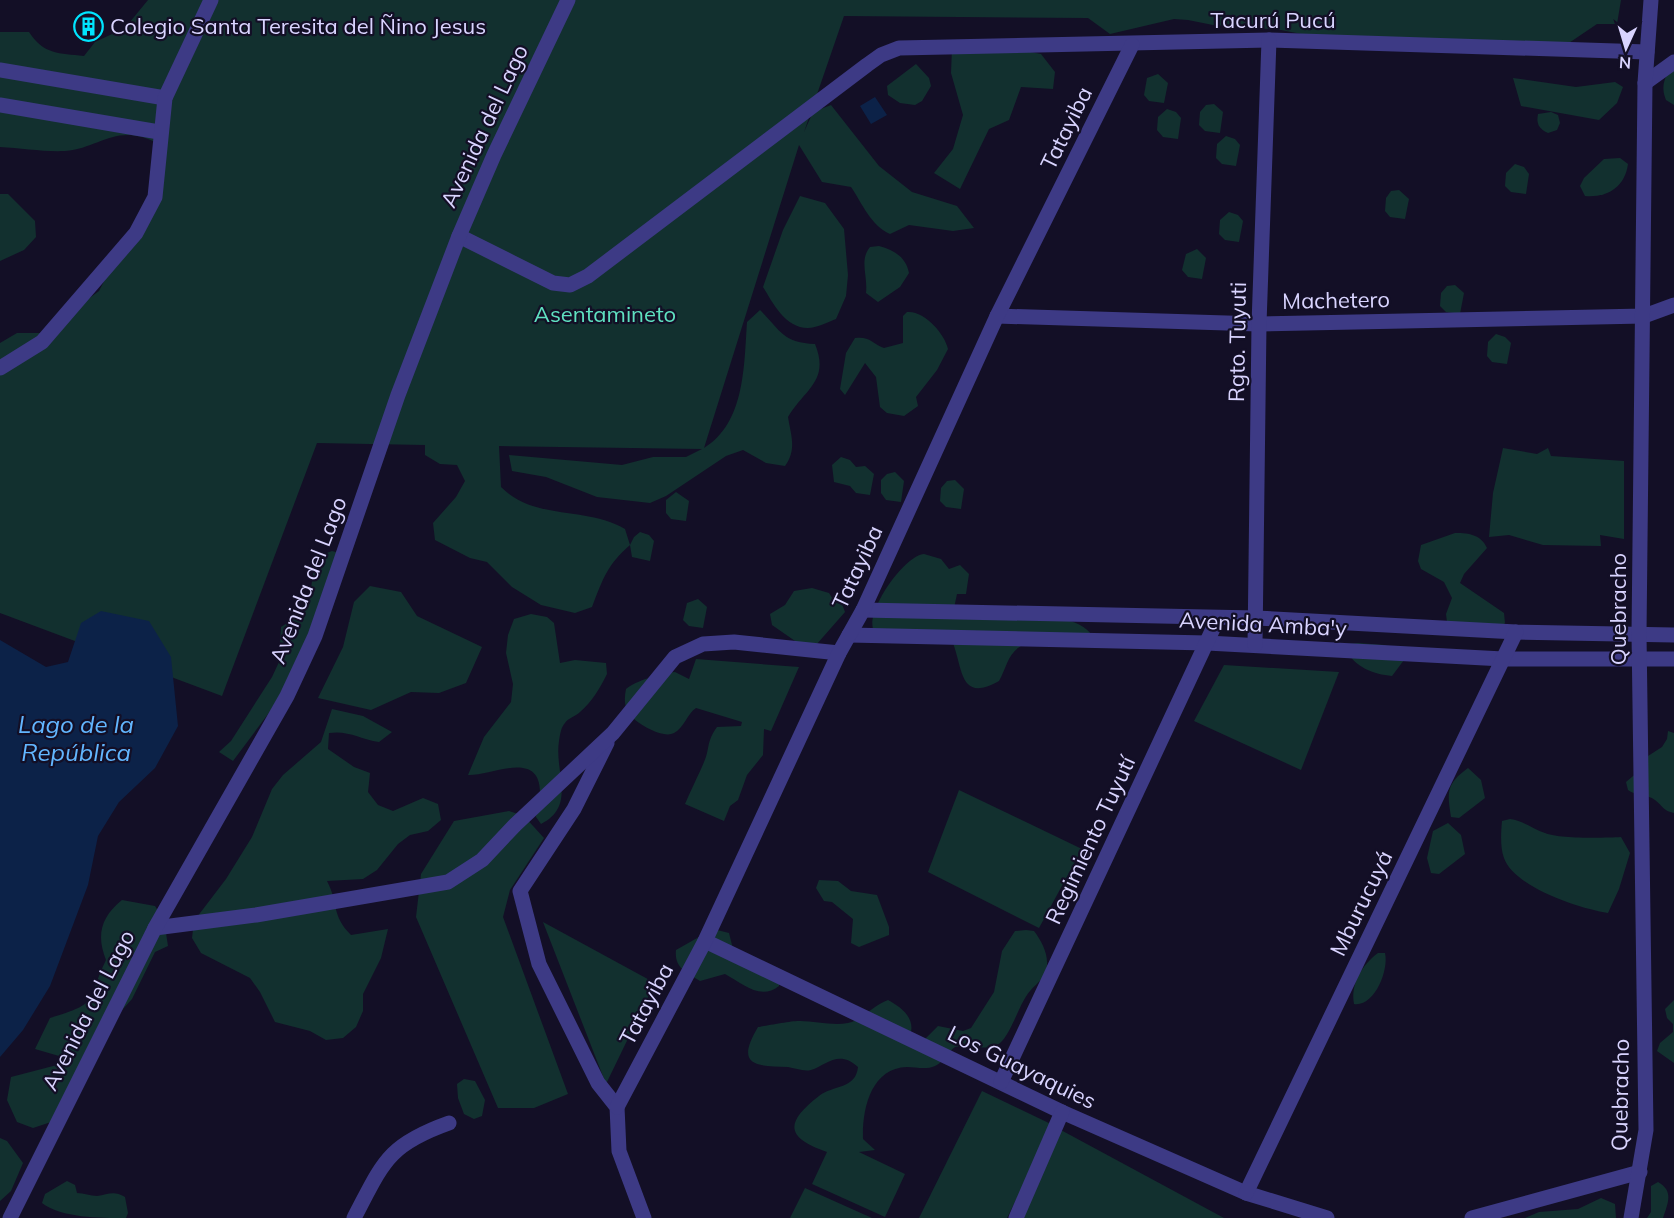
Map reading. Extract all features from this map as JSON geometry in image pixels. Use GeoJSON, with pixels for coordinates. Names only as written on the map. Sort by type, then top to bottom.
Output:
{"type":"FeatureCollection","features":[{"type":"Feature","properties":{"kind":"street"},"geometry":{"type":"LineString","coordinates":[[0,368],[42,342],[136,233],[155,197],[160,157],[159,132],[165,98],[211,0]]}},
{"type":"Feature","properties":{"kind":"street","name":"Avenida del Lago"},"geometry":{"type":"LineString","coordinates":[[10,1218],[155,928],[287,696],[315,636],[398,395],[459,236],[494,155],[568,0]]}},
{"type":"Feature","properties":{"kind":"street","name":"Quebracho"},"geometry":{"type":"LineString","coordinates":[[1631,1218],[1646,1130],[1640,634],[1646,83],[1651,0]]}},
{"type":"Feature","properties":{"kind":"street","name":"Tacurú Pucú"},"geometry":{"type":"LineString","coordinates":[[459,236],[553,283],[570,285],[588,276],[867,65],[881,55],[898,48],[1132,45],[1269,40],[1647,52]]}},
{"type":"Feature","properties":{"kind":"street","name":"Rgto. Tuyuti"},"geometry":{"type":"LineString","coordinates":[[1256,645],[1259,324],[1269,40]]}},
{"type":"Feature","properties":{"kind":"street","name":"Tatayiba"},"geometry":{"type":"LineString","coordinates":[[617,1107],[705,941],[839,653],[863,610],[998,316],[1132,45]]}},
{"type":"Feature","properties":{"kind":"street"},"geometry":{"type":"LineString","coordinates":[[1646,83],[1674,62]]}},
{"type":"Feature","properties":{"kind":"street"},"geometry":{"type":"LineString","coordinates":[[0,70],[165,98]]}},
{"type":"Feature","properties":{"kind":"street"},"geometry":{"type":"LineString","coordinates":[[0,105],[159,132]]}},
{"type":"Feature","properties":{"kind":"street","name":"Machetero"},"geometry":{"type":"LineString","coordinates":[[998,316],[1259,324],[1644,316],[1674,305]]}},
{"type":"Feature","properties":{"kind":"street","name":"Avenida Amba'y"},"geometry":{"type":"LineString","coordinates":[[863,610],[1256,618],[1516,632],[1674,635]]}},
{"type":"Feature","properties":{"kind":"street","name":"Regimiento Tuyutí"},"geometry":{"type":"LineString","coordinates":[[1001,1082],[1218,618]]}},
{"type":"Feature","properties":{"kind":"street","name":"Mburucuyá"},"geometry":{"type":"LineString","coordinates":[[1246,1193],[1516,632]]}},
{"type":"Feature","properties":{"kind":"street","name":"Avenida Amba'y"},"geometry":{"type":"LineString","coordinates":[[849,635],[1207,643],[1503,659],[1674,659]]}},
{"type":"Feature","properties":{"kind":"street"},"geometry":{"type":"LineString","coordinates":[[155,928],[256,915],[448,882],[482,860],[515,825],[612,733],[675,657],[703,644],[734,642],[839,653]]}},
{"type":"Feature","properties":{"kind":"street"},"geometry":{"type":"LineString","coordinates":[[612,733],[574,809],[520,891],[539,964],[598,1083],[617,1107],[619,1151],[644,1218]]}},
{"type":"Feature","properties":{"kind":"street","name":"Los Guayaquies"},"geometry":{"type":"LineString","coordinates":[[705,941],[1062,1112],[1246,1193],[1327,1218]]}},
{"type":"Feature","properties":{"kind":"street"},"geometry":{"type":"LineString","coordinates":[[1016,1218],[1062,1112]]}},
{"type":"Feature","properties":{"kind":"street"},"geometry":{"type":"LineString","coordinates":[[354,1218],[379,1170],[394,1150],[422,1132],[449,1123]]}},
{"type":"Feature","properties":{"kind":"street"},"geometry":{"type":"LineString","coordinates":[[1472,1218],[1640,1172]]}},
{"type":"Feature","properties":{"kind":"green space","name":"Asentamineto"},"geometry":{"type":"Polygon","coordinates":[[[148,0],[1621,0],[1617,24],[1597,24],[1560,49],[1348,43],[1281,30],[1213,25],[1174,19],[1110,34],[1088,18],[844,16],[804,132],[813,112],[831,105],[879,166],[912,192],[957,206],[974,228],[953,231],[909,225],[890,234],[872,220],[851,187],[822,182],[799,145],[704,448],[728,424],[735,409],[743,375],[747,322],[760,310],[789,338],[815,344],[819,357],[820,367],[814,384],[788,417],[792,448],[785,466],[766,463],[743,450],[726,456],[666,496],[650,503],[597,497],[546,477],[512,471],[509,455],[622,465],[653,457],[686,457],[702,449],[499,446],[501,487],[514,498],[545,509],[610,522],[625,529],[630,545],[611,566],[592,607],[575,613],[541,605],[512,587],[487,562],[470,558],[435,540],[433,523],[456,497],[465,481],[457,465],[440,464],[425,455],[425,445],[317,443],[222,696],[0,613],[0,343],[17,333],[42,333],[99,291],[157,178],[155,142],[141,137],[129,135],[108,138],[65,151],[0,147],[0,32],[29,32],[46,49],[84,56],[95,42],[125,28],[148,0]]]}},
{"type":"Feature","properties":{"kind":"green space"},"geometry":{"type":"Polygon","coordinates":[[[952,48],[1010,48],[1041,54],[1055,72],[1053,89],[1021,87],[1009,120],[989,129],[960,189],[934,173],[953,149],[963,115],[951,73],[952,48]]]}},
{"type":"Feature","properties":{"kind":"green space"},"geometry":{"type":"Polygon","coordinates":[[[916,64],[929,78],[931,86],[922,101],[915,105],[900,103],[888,95],[887,86],[916,64]]]}},
{"type":"Feature","properties":{"kind":"green space"},"geometry":{"type":"Polygon","coordinates":[[[1674,64],[1674,105],[1666,100],[1663,90],[1666,77],[1674,64]]]}},
{"type":"Feature","properties":{"kind":"green space"},"geometry":{"type":"Polygon","coordinates":[[[1158,74],[1168,83],[1164,103],[1149,101],[1144,95],[1147,78],[1158,74]]]}},
{"type":"Feature","properties":{"kind":"green space"},"geometry":{"type":"Polygon","coordinates":[[[1513,78],[1576,87],[1615,82],[1623,87],[1617,103],[1599,120],[1521,106],[1513,78]]]}},
{"type":"Feature","properties":{"kind":"green space"},"geometry":{"type":"Polygon","coordinates":[[[1214,104],[1223,112],[1220,133],[1205,131],[1199,125],[1200,112],[1206,105],[1214,104]]]}},
{"type":"Feature","properties":{"kind":"green space"},"geometry":{"type":"Polygon","coordinates":[[[1167,109],[1176,112],[1181,118],[1178,139],[1163,137],[1157,130],[1158,117],[1167,109]]]}},
{"type":"Feature","properties":{"kind":"green space"},"geometry":{"type":"Polygon","coordinates":[[[1551,112],[1558,115],[1560,123],[1557,130],[1548,133],[1539,126],[1537,118],[1538,114],[1551,112]]]}},
{"type":"Feature","properties":{"kind":"green space"},"geometry":{"type":"Polygon","coordinates":[[[1226,136],[1235,139],[1240,145],[1236,166],[1222,164],[1216,158],[1217,144],[1226,136]]]}},
{"type":"Feature","properties":{"kind":"green space"},"geometry":{"type":"Polygon","coordinates":[[[1620,158],[1628,164],[1619,185],[1601,195],[1585,196],[1580,186],[1584,178],[1604,159],[1620,158]]]}},
{"type":"Feature","properties":{"kind":"green space"},"geometry":{"type":"Polygon","coordinates":[[[1515,164],[1524,167],[1529,174],[1526,194],[1511,192],[1505,186],[1506,173],[1515,164]]]}},
{"type":"Feature","properties":{"kind":"green space"},"geometry":{"type":"Polygon","coordinates":[[[1399,190],[1409,199],[1405,219],[1390,217],[1385,211],[1386,198],[1391,191],[1399,190]]]}},
{"type":"Feature","properties":{"kind":"green space"},"geometry":{"type":"Polygon","coordinates":[[[0,194],[8,194],[35,221],[36,237],[24,250],[0,261],[0,194]]]}},
{"type":"Feature","properties":{"kind":"green space"},"geometry":{"type":"Polygon","coordinates":[[[800,196],[825,203],[844,229],[848,275],[846,296],[836,319],[808,328],[800,327],[786,319],[763,287],[783,230],[800,196]]]}},
{"type":"Feature","properties":{"kind":"green space"},"geometry":{"type":"Polygon","coordinates":[[[1229,212],[1238,215],[1243,221],[1239,242],[1225,240],[1219,234],[1220,220],[1229,212]]]}},
{"type":"Feature","properties":{"kind":"green space"},"geometry":{"type":"Polygon","coordinates":[[[879,246],[898,255],[905,263],[909,273],[900,287],[878,302],[866,293],[864,263],[870,247],[879,246]]]}},
{"type":"Feature","properties":{"kind":"green space"},"geometry":{"type":"Polygon","coordinates":[[[1197,249],[1206,258],[1202,279],[1188,277],[1182,270],[1186,254],[1197,249]]]}},
{"type":"Feature","properties":{"kind":"green space"},"geometry":{"type":"Polygon","coordinates":[[[1455,285],[1464,293],[1460,314],[1446,312],[1440,306],[1441,293],[1447,286],[1455,285]]]}},
{"type":"Feature","properties":{"kind":"green space"},"geometry":{"type":"Polygon","coordinates":[[[907,312],[914,312],[933,324],[943,337],[948,349],[937,370],[916,397],[918,406],[904,416],[887,413],[880,407],[876,377],[865,363],[845,395],[840,389],[846,353],[855,338],[867,339],[884,348],[903,343],[903,316],[907,312]]]}},
{"type":"Feature","properties":{"kind":"green space"},"geometry":{"type":"Polygon","coordinates":[[[1496,334],[1505,337],[1511,343],[1507,364],[1492,362],[1487,356],[1488,342],[1496,334]]]}},
{"type":"Feature","properties":{"kind":"green space"},"geometry":{"type":"Polygon","coordinates":[[[1503,448],[1537,454],[1548,448],[1551,456],[1624,461],[1624,539],[1600,535],[1601,546],[1543,545],[1509,535],[1489,537],[1493,493],[1503,448]]]}},
{"type":"Feature","properties":{"kind":"green space"},"geometry":{"type":"Polygon","coordinates":[[[841,457],[850,460],[856,467],[865,466],[874,474],[870,495],[856,493],[850,486],[834,482],[832,465],[841,457]]]}},
{"type":"Feature","properties":{"kind":"green space"},"geometry":{"type":"Polygon","coordinates":[[[895,472],[904,481],[901,502],[886,500],[881,493],[881,480],[887,474],[895,472]]]}},
{"type":"Feature","properties":{"kind":"green space"},"geometry":{"type":"Polygon","coordinates":[[[955,480],[964,489],[961,509],[946,507],[940,501],[941,488],[947,481],[955,480]]]}},
{"type":"Feature","properties":{"kind":"green space"},"geometry":{"type":"Polygon","coordinates":[[[676,492],[689,501],[686,521],[671,519],[666,513],[666,500],[676,492]]]}},
{"type":"Feature","properties":{"kind":"green space"},"geometry":{"type":"Polygon","coordinates":[[[640,532],[649,535],[654,541],[650,561],[632,557],[630,545],[640,532]]]}},
{"type":"Feature","properties":{"kind":"green space"},"geometry":{"type":"Polygon","coordinates":[[[1455,533],[1474,536],[1482,540],[1487,548],[1464,574],[1460,583],[1504,613],[1505,623],[1499,630],[1447,622],[1446,614],[1452,598],[1444,582],[1421,569],[1418,561],[1421,545],[1455,533]]]}},
{"type":"Feature","properties":{"kind":"green space"},"geometry":{"type":"Polygon","coordinates":[[[332,551],[347,555],[306,650],[271,710],[233,761],[219,752],[231,741],[272,677],[279,662],[281,627],[300,612],[309,597],[316,557],[332,551]]]}},
{"type":"Feature","properties":{"kind":"green space"},"geometry":{"type":"Polygon","coordinates":[[[924,554],[941,559],[949,569],[960,565],[969,574],[966,594],[957,594],[954,608],[1052,616],[1085,628],[1093,638],[1023,645],[1011,656],[999,681],[986,687],[970,686],[962,673],[953,643],[873,629],[873,620],[881,597],[897,573],[916,557],[924,554]]]}},
{"type":"Feature","properties":{"kind":"green space"},"geometry":{"type":"Polygon","coordinates":[[[370,586],[401,592],[417,616],[482,647],[466,683],[439,693],[411,692],[371,710],[318,698],[343,647],[354,602],[370,586]]]}},
{"type":"Feature","properties":{"kind":"green space"},"geometry":{"type":"Polygon","coordinates":[[[812,588],[829,593],[834,601],[842,604],[845,612],[816,645],[798,643],[772,625],[770,614],[785,605],[794,591],[812,588]]]}},
{"type":"Feature","properties":{"kind":"green space"},"geometry":{"type":"Polygon","coordinates":[[[698,599],[707,607],[703,628],[689,626],[683,620],[687,603],[698,599]]]}},
{"type":"Feature","properties":{"kind":"green space"},"geometry":{"type":"Polygon","coordinates":[[[531,614],[547,617],[554,623],[560,663],[575,660],[606,663],[607,674],[599,690],[588,704],[568,720],[561,731],[558,753],[561,798],[552,817],[541,824],[536,817],[540,794],[538,780],[532,772],[524,768],[513,768],[468,775],[484,737],[511,702],[513,684],[506,653],[508,635],[514,619],[531,614]]]}},
{"type":"Feature","properties":{"kind":"green space"},"geometry":{"type":"Polygon","coordinates":[[[1349,644],[1385,645],[1407,656],[1392,676],[1378,674],[1361,666],[1347,652],[1349,644]]]}},
{"type":"Feature","properties":{"kind":"green space"},"geometry":{"type":"Polygon","coordinates":[[[696,659],[799,667],[771,731],[764,729],[763,755],[747,775],[738,800],[730,806],[724,821],[685,804],[717,727],[741,726],[742,722],[696,708],[677,731],[664,734],[651,730],[634,719],[625,703],[626,689],[642,680],[675,672],[689,679],[696,659]]]}},
{"type":"Feature","properties":{"kind":"green space"},"geometry":{"type":"Polygon","coordinates":[[[1224,665],[1339,672],[1301,770],[1194,721],[1224,665]]]}},
{"type":"Feature","properties":{"kind":"green space"},"geometry":{"type":"Polygon","coordinates":[[[332,709],[363,716],[392,732],[379,742],[348,734],[329,733],[328,749],[354,767],[370,773],[368,792],[378,805],[393,811],[423,798],[438,804],[441,820],[428,831],[410,835],[398,844],[377,870],[363,879],[327,881],[340,921],[351,935],[388,929],[381,958],[363,994],[363,1011],[356,1027],[343,1038],[326,1040],[310,1031],[275,1022],[250,978],[201,953],[192,938],[194,921],[226,879],[252,837],[272,789],[283,775],[321,742],[332,709]]]}},
{"type":"Feature","properties":{"kind":"green space"},"geometry":{"type":"Polygon","coordinates":[[[1668,731],[1674,733],[1674,813],[1665,810],[1652,798],[1628,790],[1626,782],[1639,771],[1648,756],[1662,747],[1667,739],[1668,731]]]}},
{"type":"Feature","properties":{"kind":"green space"},"geometry":{"type":"Polygon","coordinates":[[[1468,768],[1481,780],[1485,798],[1459,818],[1451,817],[1450,789],[1456,779],[1468,768]]]}},
{"type":"Feature","properties":{"kind":"green space"},"geometry":{"type":"Polygon","coordinates":[[[959,790],[1082,849],[1039,928],[928,872],[959,790]]]}},
{"type":"Feature","properties":{"kind":"green space"},"geometry":{"type":"Polygon","coordinates":[[[509,811],[524,816],[544,838],[510,890],[503,917],[568,1094],[534,1108],[498,1108],[416,917],[421,874],[454,821],[509,811]]]}},
{"type":"Feature","properties":{"kind":"green space"},"geometry":{"type":"Polygon","coordinates":[[[1510,819],[1552,835],[1582,838],[1621,837],[1630,853],[1619,889],[1608,913],[1581,907],[1549,895],[1510,869],[1504,858],[1501,840],[1502,821],[1510,819]]]}},
{"type":"Feature","properties":{"kind":"green space"},"geometry":{"type":"Polygon","coordinates":[[[1448,823],[1461,835],[1465,854],[1439,874],[1431,873],[1427,858],[1433,831],[1448,823]]]}},
{"type":"Feature","properties":{"kind":"green space"},"geometry":{"type":"Polygon","coordinates":[[[819,880],[838,881],[851,891],[877,895],[889,927],[889,935],[859,947],[851,943],[853,919],[832,902],[824,901],[816,888],[819,880]]]}},
{"type":"Feature","properties":{"kind":"green space"},"geometry":{"type":"Polygon","coordinates":[[[122,900],[155,906],[164,920],[168,946],[155,952],[132,999],[95,1040],[51,1122],[33,1128],[17,1122],[7,1100],[11,1077],[57,1065],[59,1056],[35,1049],[50,1018],[78,1008],[90,999],[106,960],[101,942],[102,927],[109,913],[122,900]]]}},
{"type":"Feature","properties":{"kind":"green space"},"geometry":{"type":"Polygon","coordinates":[[[543,922],[655,983],[606,1084],[543,922]]]}},
{"type":"Feature","properties":{"kind":"green space"},"geometry":{"type":"Polygon","coordinates":[[[713,929],[729,933],[733,949],[780,977],[779,986],[765,992],[758,991],[725,974],[700,981],[682,969],[677,961],[676,950],[713,929]]]}},
{"type":"Feature","properties":{"kind":"green space"},"geometry":{"type":"Polygon","coordinates":[[[1015,931],[1034,931],[1041,943],[1046,956],[1046,970],[1027,995],[1004,1039],[990,1047],[955,1047],[941,1062],[932,1067],[895,1069],[885,1074],[871,1092],[864,1115],[863,1139],[875,1150],[859,1152],[905,1174],[885,1217],[812,1184],[827,1152],[813,1147],[797,1135],[795,1122],[819,1096],[853,1079],[858,1067],[845,1059],[833,1060],[808,1070],[758,1064],[749,1057],[748,1050],[758,1027],[797,1021],[836,1024],[853,1022],[888,1000],[902,1009],[908,1017],[911,1032],[925,1039],[938,1026],[963,1031],[971,1028],[994,992],[1002,951],[1015,931]]]}},
{"type":"Feature","properties":{"kind":"green space"},"geometry":{"type":"Polygon","coordinates":[[[1378,953],[1385,953],[1386,960],[1379,986],[1368,1000],[1354,1004],[1354,989],[1358,976],[1378,953]]]}},
{"type":"Feature","properties":{"kind":"green space"},"geometry":{"type":"Polygon","coordinates":[[[1674,1000],[1674,1063],[1657,1051],[1660,1043],[1673,1032],[1673,1024],[1667,1018],[1665,1009],[1674,1000]]]}},
{"type":"Feature","properties":{"kind":"green space"},"geometry":{"type":"Polygon","coordinates":[[[464,1079],[475,1081],[485,1100],[482,1116],[474,1119],[464,1114],[458,1098],[457,1084],[464,1079]]]}},
{"type":"Feature","properties":{"kind":"green space"},"geometry":{"type":"Polygon","coordinates":[[[982,1091],[1053,1125],[1007,1218],[919,1218],[982,1091]]]}},
{"type":"Feature","properties":{"kind":"green space"},"geometry":{"type":"Polygon","coordinates":[[[1059,1129],[1224,1218],[1018,1218],[1059,1129]]]}},
{"type":"Feature","properties":{"kind":"green space"},"geometry":{"type":"Polygon","coordinates":[[[0,1138],[7,1141],[23,1163],[11,1191],[0,1201],[0,1138]]]}},
{"type":"Feature","properties":{"kind":"green space"},"geometry":{"type":"Polygon","coordinates":[[[67,1181],[75,1185],[77,1193],[97,1196],[114,1193],[125,1197],[128,1213],[126,1218],[70,1214],[42,1203],[45,1194],[67,1181]]]}},
{"type":"Feature","properties":{"kind":"green space"},"geometry":{"type":"Polygon","coordinates":[[[1658,1182],[1668,1193],[1667,1207],[1663,1218],[1647,1218],[1651,1212],[1651,1186],[1658,1182]]]}},
{"type":"Feature","properties":{"kind":"green space"},"geometry":{"type":"Polygon","coordinates":[[[805,1188],[872,1218],[790,1218],[805,1188]]]}},
{"type":"Feature","properties":{"kind":"green space"},"geometry":{"type":"Polygon","coordinates":[[[1601,1198],[1615,1204],[1616,1218],[1525,1218],[1539,1212],[1578,1209],[1601,1198]]]}},
{"type":"Feature","properties":{"kind":"water"},"geometry":{"type":"Polygon","coordinates":[[[875,97],[887,115],[871,124],[860,106],[875,97]]]}},
{"type":"Feature","properties":{"kind":"water","name":"Lago de la República"},"geometry":{"type":"Polygon","coordinates":[[[101,611],[149,621],[171,657],[178,726],[155,768],[119,802],[98,836],[88,885],[50,986],[23,1030],[0,1057],[0,640],[46,667],[68,662],[81,623],[101,611]]]}},
{"type":"Feature","properties":{"kind":"place","name":"Colegio Santa Teresita del Ñino Jesus"},"geometry":{"type":"Point","coordinates":[89,26]}}]}
